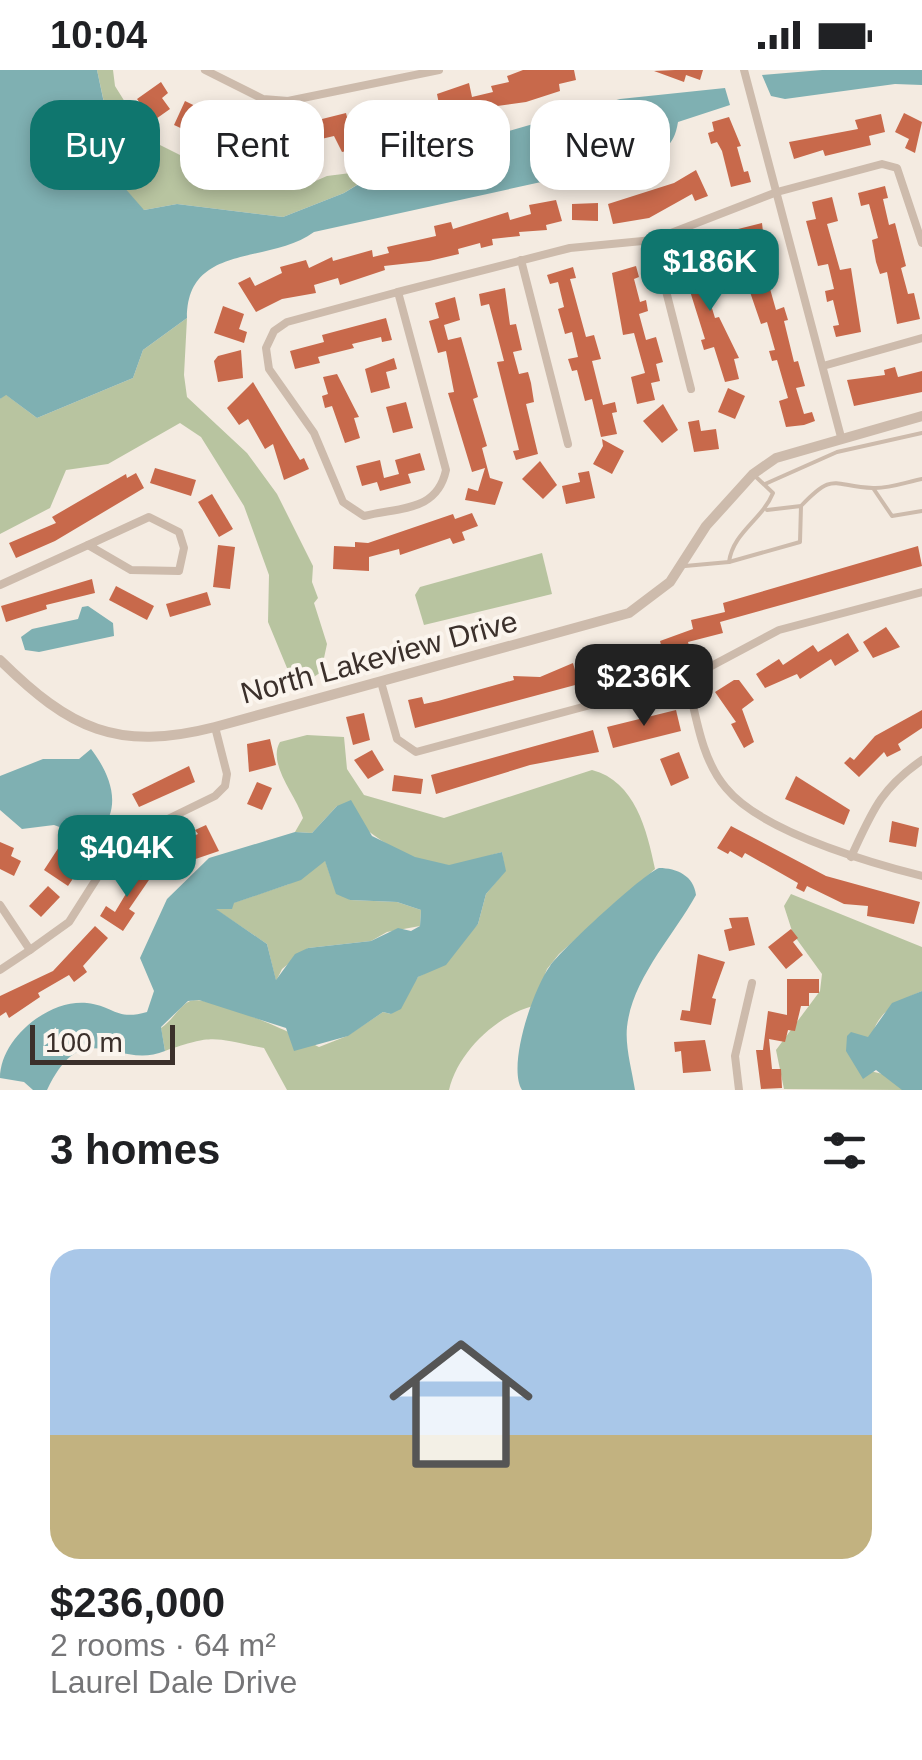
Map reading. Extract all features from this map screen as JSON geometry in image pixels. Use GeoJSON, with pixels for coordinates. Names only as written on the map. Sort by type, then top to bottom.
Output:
{"type":"FeatureCollection","features":[{"type":"Feature","properties":{"kind":"street"},"geometry":{"type":"LineString","coordinates":[[205,70],[263,99],[288,101],[439,70]]}},
{"type":"Feature","properties":{"kind":"street"},"geometry":{"type":"LineString","coordinates":[[744,70],[841,437]]}},
{"type":"Feature","properties":{"kind":"street"},"geometry":{"type":"LineString","coordinates":[[398,292],[446,470],[441,492],[431,500],[364,516],[343,502],[314,433],[269,369],[266,348],[274,330],[287,322],[398,292],[570,248],[652,240],[777,192],[882,164],[897,168],[922,243]]}},
{"type":"Feature","properties":{"kind":"street"},"geometry":{"type":"LineString","coordinates":[[652,240],[691,389]]}},
{"type":"Feature","properties":{"kind":"street"},"geometry":{"type":"LineString","coordinates":[[521,260],[568,444]]}},
{"type":"Feature","properties":{"kind":"street"},"geometry":{"type":"LineString","coordinates":[[823,366],[922,338]]}},
{"type":"Feature","properties":{"kind":"street","name":"North Lakeview Drive"},"geometry":{"type":"LineString","coordinates":[[0,660],[44,703],[88,727],[136,738],[215,727],[629,613],[655,596],[706,526],[753,474],[798,449],[922,416]]}},
{"type":"Feature","properties":{"kind":"street"},"geometry":{"type":"LineString","coordinates":[[0,584],[150,517],[174,526],[182,540],[184,558],[180,571],[150,574],[118,566],[88,546]]}},
{"type":"Feature","properties":{"kind":"street"},"geometry":{"type":"LineString","coordinates":[[382,682],[397,739],[416,752],[687,679],[779,630],[922,592]]}},
{"type":"Feature","properties":{"kind":"street"},"geometry":{"type":"LineString","coordinates":[[687,679],[707,756],[726,789],[758,814],[851,858],[922,876]]}},
{"type":"Feature","properties":{"kind":"street"},"geometry":{"type":"LineString","coordinates":[[0,970],[69,922],[111,856],[137,834],[225,786],[227,774],[215,727]]}},
{"type":"Feature","properties":{"kind":"street"},"geometry":{"type":"LineString","coordinates":[[851,858],[878,800],[891,782],[922,760]]}},
{"type":"Feature","properties":{"kind":"street"},"geometry":{"type":"LineString","coordinates":[[0,905],[30,950]]}},
{"type":"Feature","properties":{"kind":"street"},"geometry":{"type":"LineString","coordinates":[[739,1090],[735,1056],[752,983]]}},
{"type":"Feature","properties":{"kind":"lane"},"geometry":{"type":"LineString","coordinates":[[765,484],[837,452],[922,432]]}},
{"type":"Feature","properties":{"kind":"lane"},"geometry":{"type":"LineString","coordinates":[[841,437],[852,451]]}},
{"type":"Feature","properties":{"kind":"lane"},"geometry":{"type":"LineString","coordinates":[[729,562],[731,549],[767,510],[774,493],[753,474]]}},
{"type":"Feature","properties":{"kind":"lane"},"geometry":{"type":"LineString","coordinates":[[767,510],[801,506],[820,486],[837,479],[873,488],[922,478]]}},
{"type":"Feature","properties":{"kind":"lane"},"geometry":{"type":"LineString","coordinates":[[873,488],[892,516],[922,511]]}},
{"type":"Feature","properties":{"kind":"lane"},"geometry":{"type":"LineString","coordinates":[[679,567],[729,562],[800,542],[801,506]]}},
{"type":"Feature","properties":{"kind":"green space"},"geometry":{"type":"Polygon","coordinates":[[[97,70],[113,70],[115,86],[124,100],[103,100],[97,70]]]}},
{"type":"Feature","properties":{"kind":"green space"},"geometry":{"type":"Polygon","coordinates":[[[160,145],[180,155],[180,190],[324,190],[324,177],[344,174],[344,190],[349,190],[283,217],[177,204],[144,210],[95,190],[160,190],[160,145]]]}},
{"type":"Feature","properties":{"kind":"green space"},"geometry":{"type":"Polygon","coordinates":[[[187,318],[187,397],[247,453],[277,494],[313,566],[312,582],[318,598],[314,603],[327,644],[321,672],[301,686],[287,668],[268,622],[269,575],[244,506],[201,437],[180,423],[108,464],[66,470],[50,508],[0,534],[0,399],[5,394],[37,418],[133,378],[143,350],[187,318]]]}},
{"type":"Feature","properties":{"kind":"green space"},"geometry":{"type":"Polygon","coordinates":[[[542,553],[552,594],[424,625],[415,595],[420,587],[542,553]]]}},
{"type":"Feature","properties":{"kind":"green space"},"geometry":{"type":"Polygon","coordinates":[[[307,735],[344,737],[347,769],[364,795],[444,818],[592,770],[619,785],[643,823],[655,869],[559,954],[547,969],[533,1006],[506,1018],[480,1038],[461,1062],[449,1090],[287,1090],[264,1048],[215,1039],[165,1051],[161,1028],[190,1001],[234,1010],[319,1047],[347,1036],[383,1012],[391,1014],[418,977],[435,968],[478,924],[486,894],[505,871],[502,852],[454,865],[416,859],[374,836],[337,806],[312,833],[295,832],[303,818],[280,770],[277,751],[280,742],[307,735]]]}},
{"type":"Feature","properties":{"kind":"green space"},"geometry":{"type":"Polygon","coordinates":[[[325,860],[331,878],[350,900],[397,902],[421,910],[420,926],[387,932],[371,941],[308,948],[282,969],[276,981],[267,944],[215,909],[289,884],[325,860]]]}},
{"type":"Feature","properties":{"kind":"green space"},"geometry":{"type":"Polygon","coordinates":[[[791,894],[922,947],[922,991],[886,1012],[871,1041],[870,1071],[887,1075],[903,1090],[784,1089],[776,1050],[820,991],[822,974],[793,934],[784,906],[791,894]]]}},
{"type":"Feature","properties":{"kind":"water"},"geometry":{"type":"Polygon","coordinates":[[[0,70],[97,70],[103,100],[30,100],[30,190],[126,190],[144,210],[177,204],[283,217],[349,190],[505,190],[314,232],[276,249],[216,266],[201,277],[191,294],[187,318],[143,350],[133,378],[37,418],[6,395],[0,399],[0,70]]]}},
{"type":"Feature","properties":{"kind":"water"},"geometry":{"type":"Polygon","coordinates":[[[822,70],[922,70],[922,85],[895,84],[785,99],[771,96],[762,75],[822,70]]]}},
{"type":"Feature","properties":{"kind":"water"},"geometry":{"type":"Polygon","coordinates":[[[725,88],[730,105],[678,122],[670,142],[670,100],[617,100],[725,88]]]}},
{"type":"Feature","properties":{"kind":"water"},"geometry":{"type":"Polygon","coordinates":[[[530,125],[530,185],[510,189],[510,131],[530,125]]]}},
{"type":"Feature","properties":{"kind":"water"},"geometry":{"type":"Polygon","coordinates":[[[88,606],[113,623],[114,636],[39,652],[25,650],[21,637],[32,629],[78,619],[82,607],[88,606]]]}},
{"type":"Feature","properties":{"kind":"water"},"geometry":{"type":"Polygon","coordinates":[[[91,749],[111,788],[111,810],[100,831],[84,836],[54,825],[22,829],[0,810],[0,776],[43,759],[79,759],[91,749]]]}},
{"type":"Feature","properties":{"kind":"water"},"geometry":{"type":"Polygon","coordinates":[[[351,800],[372,836],[415,857],[449,865],[502,852],[506,871],[486,894],[478,924],[446,965],[418,977],[401,1009],[391,1014],[383,1012],[348,1036],[294,1051],[286,1028],[199,1000],[188,1001],[161,1027],[165,1051],[131,1055],[88,1049],[74,1054],[61,1067],[47,1090],[33,1090],[24,1082],[0,1078],[2,1063],[17,1036],[57,1008],[87,1003],[122,1014],[147,1012],[154,991],[140,958],[167,899],[209,858],[295,832],[312,833],[337,806],[351,800]],[[325,861],[301,880],[234,903],[232,909],[216,909],[267,944],[276,980],[295,954],[308,948],[371,941],[398,928],[411,931],[420,926],[421,910],[397,902],[350,900],[336,894],[325,861]]]}},
{"type":"Feature","properties":{"kind":"water"},"geometry":{"type":"Polygon","coordinates":[[[659,868],[684,874],[696,895],[645,975],[630,1009],[627,1042],[635,1090],[522,1090],[518,1079],[520,1046],[543,977],[603,913],[659,868]]]}},
{"type":"Feature","properties":{"kind":"water"},"geometry":{"type":"Polygon","coordinates":[[[922,991],[922,1090],[902,1090],[876,1070],[863,1079],[846,1051],[847,1036],[851,1032],[868,1037],[892,1003],[922,991]]]}},
{"type":"Feature","properties":{"kind":"building"},"geometry":{"type":"Polygon","coordinates":[[[523,70],[574,70],[576,80],[559,84],[560,91],[526,102],[438,100],[437,94],[469,83],[472,97],[493,92],[491,86],[509,82],[507,76],[523,70]]]}},
{"type":"Feature","properties":{"kind":"building"},"geometry":{"type":"Polygon","coordinates":[[[703,70],[700,80],[686,75],[684,82],[654,71],[703,70]]]}},
{"type":"Feature","properties":{"kind":"building"},"geometry":{"type":"Polygon","coordinates":[[[161,82],[168,93],[162,98],[170,109],[160,116],[160,100],[137,99],[161,82]]]}},
{"type":"Feature","properties":{"kind":"building"},"geometry":{"type":"Polygon","coordinates":[[[904,113],[922,122],[915,153],[905,148],[909,139],[895,132],[904,113]]]}},
{"type":"Feature","properties":{"kind":"building"},"geometry":{"type":"Polygon","coordinates":[[[344,114],[344,152],[334,136],[324,138],[324,118],[344,114]]]}},
{"type":"Feature","properties":{"kind":"building"},"geometry":{"type":"Polygon","coordinates":[[[881,114],[885,132],[869,136],[871,145],[825,156],[823,150],[794,159],[789,142],[858,129],[855,120],[881,114]]]}},
{"type":"Feature","properties":{"kind":"building"},"geometry":{"type":"Polygon","coordinates":[[[729,117],[741,146],[737,147],[744,172],[748,171],[751,182],[731,187],[722,151],[717,142],[711,144],[708,133],[714,131],[712,122],[729,117]]]}},
{"type":"Feature","properties":{"kind":"building"},"geometry":{"type":"Polygon","coordinates":[[[696,170],[708,196],[695,201],[692,194],[649,218],[613,224],[608,204],[652,190],[670,190],[674,183],[696,170]]]}},
{"type":"Feature","properties":{"kind":"building"},"geometry":{"type":"Polygon","coordinates":[[[885,186],[888,198],[883,199],[889,225],[895,223],[906,266],[901,268],[908,294],[914,293],[920,319],[897,324],[887,272],[880,274],[876,262],[872,240],[878,238],[869,204],[861,206],[858,193],[885,186]]]}},
{"type":"Feature","properties":{"kind":"building"},"geometry":{"type":"Polygon","coordinates":[[[832,197],[838,221],[827,224],[840,270],[851,268],[861,332],[836,337],[833,326],[839,325],[833,300],[827,302],[825,291],[834,289],[828,264],[818,266],[806,221],[816,219],[812,202],[832,197]]]}},
{"type":"Feature","properties":{"kind":"building"},"geometry":{"type":"Polygon","coordinates":[[[556,200],[562,221],[546,225],[547,230],[492,239],[493,245],[481,248],[480,243],[458,249],[459,254],[429,261],[384,266],[385,270],[340,285],[338,278],[314,285],[316,293],[282,299],[256,312],[238,283],[250,277],[255,286],[282,273],[280,267],[306,260],[309,268],[332,257],[333,261],[372,250],[373,257],[389,253],[387,247],[436,236],[434,226],[451,222],[453,229],[508,212],[510,220],[531,214],[529,205],[556,200]]]}},
{"type":"Feature","properties":{"kind":"building"},"geometry":{"type":"Polygon","coordinates":[[[598,203],[598,221],[572,220],[572,204],[598,203]]]}},
{"type":"Feature","properties":{"kind":"building"},"geometry":{"type":"Polygon","coordinates":[[[762,223],[766,258],[772,257],[775,268],[765,271],[776,310],[784,307],[794,362],[798,361],[805,386],[796,388],[804,414],[812,412],[815,421],[804,425],[786,427],[779,401],[788,398],[777,360],[772,361],[769,351],[775,350],[767,322],[761,324],[741,266],[746,264],[738,229],[762,223]]]}},
{"type":"Feature","properties":{"kind":"building"},"geometry":{"type":"Polygon","coordinates":[[[705,248],[713,291],[707,292],[715,318],[719,317],[739,358],[734,359],[739,379],[725,382],[714,347],[704,350],[701,340],[705,339],[689,288],[695,286],[689,261],[681,263],[678,252],[705,248]]]}},
{"type":"Feature","properties":{"kind":"building"},"geometry":{"type":"Polygon","coordinates":[[[636,266],[639,277],[634,279],[640,302],[646,300],[648,311],[639,314],[646,340],[656,337],[663,362],[656,364],[660,381],[651,383],[655,400],[637,404],[631,377],[645,373],[634,333],[623,335],[612,273],[636,266]]]}},
{"type":"Feature","properties":{"kind":"building"},"geometry":{"type":"Polygon","coordinates":[[[573,267],[576,278],[570,279],[586,337],[594,335],[601,359],[592,361],[603,405],[615,402],[617,412],[612,413],[617,434],[601,437],[592,399],[585,401],[577,370],[572,371],[568,359],[578,357],[572,332],[565,334],[558,309],[564,307],[558,282],[550,284],[547,275],[573,267]]]}},
{"type":"Feature","properties":{"kind":"building"},"geometry":{"type":"Polygon","coordinates":[[[505,288],[510,325],[516,324],[522,350],[513,352],[519,374],[528,372],[531,383],[534,402],[526,404],[538,454],[516,460],[513,451],[519,450],[497,362],[504,361],[489,304],[481,306],[479,294],[505,288]]]}},
{"type":"Feature","properties":{"kind":"building"},"geometry":{"type":"Polygon","coordinates":[[[455,297],[460,320],[444,325],[448,340],[461,337],[478,397],[473,399],[487,446],[482,448],[490,478],[503,482],[495,505],[465,500],[468,488],[478,491],[485,468],[472,472],[448,393],[454,392],[446,351],[438,353],[429,321],[439,318],[435,303],[455,297]]]}},
{"type":"Feature","properties":{"kind":"building"},"geometry":{"type":"Polygon","coordinates":[[[223,306],[244,314],[239,329],[247,332],[244,343],[214,333],[223,306]]]}},
{"type":"Feature","properties":{"kind":"building"},"geometry":{"type":"Polygon","coordinates":[[[386,318],[392,340],[382,342],[381,337],[352,344],[354,348],[318,357],[320,363],[295,369],[290,351],[324,342],[322,335],[386,318]]]}},
{"type":"Feature","properties":{"kind":"building"},"geometry":{"type":"Polygon","coordinates":[[[241,350],[243,378],[218,382],[214,361],[218,356],[241,350]]]}},
{"type":"Feature","properties":{"kind":"building"},"geometry":{"type":"Polygon","coordinates":[[[394,358],[397,369],[386,372],[390,388],[371,393],[365,369],[394,358]]]}},
{"type":"Feature","properties":{"kind":"building"},"geometry":{"type":"Polygon","coordinates":[[[895,367],[898,377],[922,371],[922,392],[854,406],[847,380],[885,375],[884,370],[895,367]]]}},
{"type":"Feature","properties":{"kind":"building"},"geometry":{"type":"Polygon","coordinates":[[[337,374],[359,417],[354,418],[360,438],[345,443],[332,406],[325,408],[322,396],[328,394],[323,377],[337,374]]]}},
{"type":"Feature","properties":{"kind":"building"},"geometry":{"type":"Polygon","coordinates":[[[253,382],[309,469],[284,480],[273,444],[265,449],[248,419],[239,425],[227,408],[253,382]]]}},
{"type":"Feature","properties":{"kind":"building"},"geometry":{"type":"Polygon","coordinates":[[[728,388],[745,396],[735,419],[718,412],[728,388]]]}},
{"type":"Feature","properties":{"kind":"building"},"geometry":{"type":"Polygon","coordinates":[[[406,402],[413,428],[393,433],[386,407],[406,402]]]}},
{"type":"Feature","properties":{"kind":"building"},"geometry":{"type":"Polygon","coordinates":[[[663,404],[678,430],[662,443],[643,421],[663,404]]]}},
{"type":"Feature","properties":{"kind":"building"},"geometry":{"type":"Polygon","coordinates":[[[699,420],[701,431],[716,429],[719,449],[694,452],[688,422],[699,420]]]}},
{"type":"Feature","properties":{"kind":"building"},"geometry":{"type":"Polygon","coordinates":[[[602,439],[624,451],[612,474],[593,464],[603,446],[602,439]]]}},
{"type":"Feature","properties":{"kind":"building"},"geometry":{"type":"Polygon","coordinates":[[[420,453],[425,470],[408,474],[411,483],[380,491],[377,482],[362,486],[356,466],[380,460],[384,478],[399,474],[395,460],[420,453]]]}},
{"type":"Feature","properties":{"kind":"building"},"geometry":{"type":"Polygon","coordinates":[[[540,461],[557,485],[543,499],[522,479],[540,461]]]}},
{"type":"Feature","properties":{"kind":"building"},"geometry":{"type":"Polygon","coordinates":[[[155,468],[196,480],[191,496],[150,483],[155,468]]]}},
{"type":"Feature","properties":{"kind":"building"},"geometry":{"type":"Polygon","coordinates":[[[589,471],[595,498],[566,504],[562,486],[580,482],[578,473],[589,471]]]}},
{"type":"Feature","properties":{"kind":"building"},"geometry":{"type":"Polygon","coordinates":[[[136,473],[144,488],[55,541],[16,558],[9,543],[56,523],[52,517],[126,474],[127,478],[136,473]]]}},
{"type":"Feature","properties":{"kind":"building"},"geometry":{"type":"Polygon","coordinates":[[[212,494],[233,529],[219,537],[198,502],[212,494]]]}},
{"type":"Feature","properties":{"kind":"building"},"geometry":{"type":"Polygon","coordinates":[[[472,513],[478,526],[462,532],[465,540],[453,544],[450,538],[400,555],[399,549],[369,557],[369,571],[333,569],[334,546],[355,547],[355,542],[368,543],[453,514],[455,519],[472,513]]]}},
{"type":"Feature","properties":{"kind":"building"},"geometry":{"type":"Polygon","coordinates":[[[218,545],[235,547],[230,589],[213,587],[218,545]]]}},
{"type":"Feature","properties":{"kind":"building"},"geometry":{"type":"Polygon","coordinates":[[[918,546],[922,566],[720,622],[723,633],[688,642],[691,653],[665,660],[660,641],[693,629],[691,620],[725,612],[723,603],[918,546]]]}},
{"type":"Feature","properties":{"kind":"building"},"geometry":{"type":"Polygon","coordinates":[[[92,579],[95,593],[46,605],[47,609],[6,622],[1,606],[92,579]]]}},
{"type":"Feature","properties":{"kind":"building"},"geometry":{"type":"Polygon","coordinates":[[[116,586],[154,606],[147,620],[109,600],[116,586]]]}},
{"type":"Feature","properties":{"kind":"building"},"geometry":{"type":"Polygon","coordinates":[[[207,592],[211,605],[170,617],[166,604],[207,592]]]}},
{"type":"Feature","properties":{"kind":"building"},"geometry":{"type":"Polygon","coordinates":[[[886,627],[900,647],[873,658],[863,642],[886,627]]]}},
{"type":"Feature","properties":{"kind":"building"},"geometry":{"type":"Polygon","coordinates":[[[848,633],[859,651],[835,666],[831,659],[800,679],[797,674],[765,688],[756,674],[779,659],[783,665],[813,645],[818,652],[848,633]]]}},
{"type":"Feature","properties":{"kind":"building"},"geometry":{"type":"Polygon","coordinates":[[[619,654],[623,673],[596,680],[591,660],[619,654]]]}},
{"type":"Feature","properties":{"kind":"building"},"geometry":{"type":"Polygon","coordinates":[[[573,663],[579,684],[415,728],[408,700],[422,697],[424,704],[438,701],[514,680],[513,676],[540,677],[573,663]]]}},
{"type":"Feature","properties":{"kind":"building"},"geometry":{"type":"Polygon","coordinates":[[[739,680],[754,700],[742,709],[754,742],[744,748],[731,724],[736,722],[715,692],[739,680]]]}},
{"type":"Feature","properties":{"kind":"building"},"geometry":{"type":"Polygon","coordinates":[[[676,710],[681,731],[613,748],[607,727],[676,710]]]}},
{"type":"Feature","properties":{"kind":"building"},"geometry":{"type":"Polygon","coordinates":[[[922,710],[922,728],[898,744],[901,750],[887,757],[884,752],[859,777],[844,763],[850,757],[854,760],[875,736],[922,710]]]}},
{"type":"Feature","properties":{"kind":"building"},"geometry":{"type":"Polygon","coordinates":[[[364,713],[370,740],[353,745],[346,717],[364,713]]]}},
{"type":"Feature","properties":{"kind":"building"},"geometry":{"type":"Polygon","coordinates":[[[593,730],[599,752],[530,765],[436,794],[431,775],[593,730]]]}},
{"type":"Feature","properties":{"kind":"building"},"geometry":{"type":"Polygon","coordinates":[[[270,739],[276,765],[249,772],[247,744],[270,739]]]}},
{"type":"Feature","properties":{"kind":"building"},"geometry":{"type":"Polygon","coordinates":[[[372,750],[384,770],[368,779],[354,760],[372,750]]]}},
{"type":"Feature","properties":{"kind":"building"},"geometry":{"type":"Polygon","coordinates":[[[679,752],[689,778],[671,786],[660,759],[679,752]]]}},
{"type":"Feature","properties":{"kind":"building"},"geometry":{"type":"Polygon","coordinates":[[[189,766],[195,782],[139,807],[132,794],[189,766]]]}},
{"type":"Feature","properties":{"kind":"building"},"geometry":{"type":"Polygon","coordinates":[[[394,775],[423,779],[421,794],[392,791],[394,775]]]}},
{"type":"Feature","properties":{"kind":"building"},"geometry":{"type":"Polygon","coordinates":[[[796,776],[850,810],[844,825],[785,799],[796,776]]]}},
{"type":"Feature","properties":{"kind":"building"},"geometry":{"type":"Polygon","coordinates":[[[257,782],[272,788],[262,810],[247,804],[257,782]]]}},
{"type":"Feature","properties":{"kind":"building"},"geometry":{"type":"Polygon","coordinates":[[[892,821],[919,828],[916,847],[889,842],[892,821]]]}},
{"type":"Feature","properties":{"kind":"building"},"geometry":{"type":"Polygon","coordinates":[[[206,825],[219,851],[175,866],[179,874],[172,878],[166,865],[156,869],[149,855],[198,834],[195,830],[206,825]]]}},
{"type":"Feature","properties":{"kind":"building"},"geometry":{"type":"Polygon","coordinates":[[[731,826],[826,876],[920,902],[914,924],[867,916],[868,906],[844,904],[807,886],[804,892],[796,888],[798,883],[745,853],[742,858],[730,851],[728,854],[717,848],[731,826]]]}},
{"type":"Feature","properties":{"kind":"building"},"geometry":{"type":"Polygon","coordinates":[[[0,842],[14,848],[11,856],[21,861],[14,876],[0,869],[0,842]]]}},
{"type":"Feature","properties":{"kind":"building"},"geometry":{"type":"Polygon","coordinates":[[[59,847],[77,858],[68,873],[74,877],[68,886],[44,870],[59,847]]]}},
{"type":"Feature","properties":{"kind":"building"},"geometry":{"type":"Polygon","coordinates":[[[135,866],[151,877],[129,909],[135,913],[123,931],[100,916],[106,906],[115,912],[127,892],[121,888],[135,866]]]}},
{"type":"Feature","properties":{"kind":"building"},"geometry":{"type":"Polygon","coordinates":[[[48,886],[60,897],[41,917],[29,906],[48,886]]]}},
{"type":"Feature","properties":{"kind":"building"},"geometry":{"type":"Polygon","coordinates":[[[748,917],[755,945],[729,951],[724,930],[732,928],[729,918],[748,917]]]}},
{"type":"Feature","properties":{"kind":"building"},"geometry":{"type":"Polygon","coordinates":[[[95,926],[108,938],[83,966],[87,972],[74,982],[69,975],[38,993],[40,997],[9,1018],[6,1012],[0,1016],[0,996],[53,971],[95,926]]]}},
{"type":"Feature","properties":{"kind":"building"},"geometry":{"type":"Polygon","coordinates":[[[791,929],[798,938],[793,942],[803,955],[786,969],[768,947],[791,929]]]}},
{"type":"Feature","properties":{"kind":"building"},"geometry":{"type":"Polygon","coordinates":[[[698,954],[725,962],[712,998],[716,999],[711,1025],[680,1020],[682,1010],[690,1011],[698,954]]]}},
{"type":"Feature","properties":{"kind":"building"},"geometry":{"type":"Polygon","coordinates":[[[787,979],[819,979],[819,993],[809,993],[809,1006],[801,1006],[795,1031],[788,1030],[785,1042],[769,1039],[772,1069],[781,1069],[782,1088],[761,1089],[756,1050],[763,1050],[768,1011],[787,1015],[787,979]]]}},
{"type":"Feature","properties":{"kind":"building"},"geometry":{"type":"Polygon","coordinates":[[[705,1040],[711,1071],[683,1073],[681,1051],[675,1052],[674,1042],[705,1040]]]}}]}
